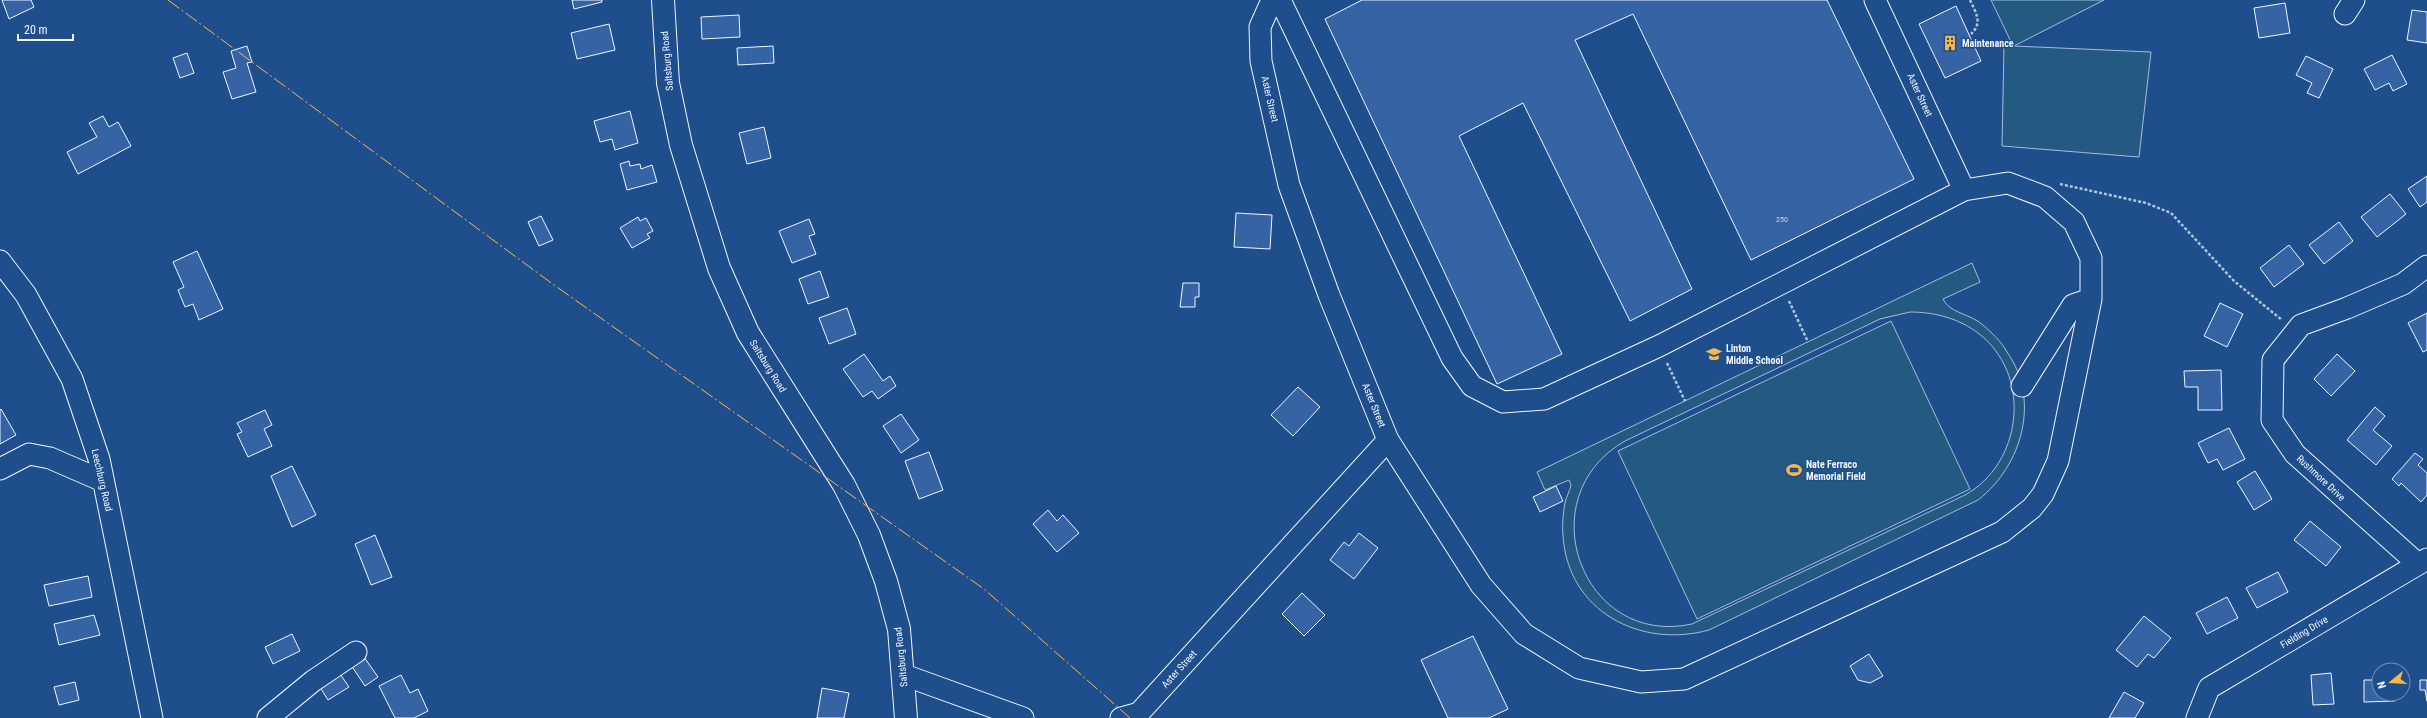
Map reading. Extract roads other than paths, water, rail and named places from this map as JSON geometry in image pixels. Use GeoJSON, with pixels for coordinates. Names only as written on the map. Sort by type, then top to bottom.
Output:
{"type":"FeatureCollection","features":[{"type":"Feature","properties":{"kind":"main road","name":"Saltsburg Road"},"geometry":{"type":"LineString","coordinates":[[663,0],[668,83],[681,145],[719,268],[748,333],[844,485],[869,535],[886,582],[899,629],[904,675],[906,718]]}},
{"type":"Feature","properties":{"kind":"street","name":"Aster Street"},"geometry":{"type":"LineString","coordinates":[[1137,716],[1388,440],[1329,295],[1289,185],[1261,61],[1260,27],[1272,0]]}},
{"type":"Feature","properties":{"kind":"street"},"geometry":{"type":"LineString","coordinates":[[1280,0],[1452,358],[1472,386],[1503,402],[1544,399],[1659,346],[1964,190],[2008,183],[2045,197],[2074,222],[2091,258],[2091,299],[2058,461],[2046,489],[2032,508],[2002,532],[1684,678],[1641,682],[1579,668],[1524,634],[1481,584],[1388,440]]}},
{"type":"Feature","properties":{"kind":"street","name":"Aster Street"},"geometry":{"type":"LineString","coordinates":[[1875,0],[1964,190]]}},
{"type":"Feature","properties":{"kind":"street","name":"Leechburg Road"},"geometry":{"type":"LineString","coordinates":[[1,265],[26,295],[72,379],[99,459],[152,718]]}},
{"type":"Feature","properties":{"kind":"street","name":"Rushmore Drive"},"geometry":{"type":"LineString","coordinates":[[2422,562],[2295,454],[2272,420],[2273,360],[2301,325],[2347,308],[2403,284],[2427,266]]}},
{"type":"Feature","properties":{"kind":"street"},"geometry":{"type":"LineString","coordinates":[[2022,386],[2073,305],[2091,299]]}},
{"type":"Feature","properties":{"kind":"street"},"geometry":{"type":"LineString","coordinates":[[0,469],[29,454],[50,458],[103,481]]}},
{"type":"Feature","properties":{"kind":"street","name":"Fielding Drive"},"geometry":{"type":"LineString","coordinates":[[2197,718],[2209,688],[2422,562]]}},
{"type":"Feature","properties":{"kind":"street"},"geometry":{"type":"LineString","coordinates":[[268,718],[313,681],[356,652]]}},
{"type":"Feature","properties":{"kind":"street"},"geometry":{"type":"LineString","coordinates":[[904,675],[1023,718]]}},
{"type":"Feature","properties":{"kind":"place","name":"Maintenance"},"geometry":{"type":"Point","coordinates":[1950,43]}},
{"type":"Feature","properties":{"kind":"place","name":"Linton Middle School"},"geometry":{"type":"Point","coordinates":[1714,354]}},
{"type":"Feature","properties":{"kind":"place","name":"Nate Ferraco Memorial Field"},"geometry":{"type":"Point","coordinates":[1794,470]}}]}
